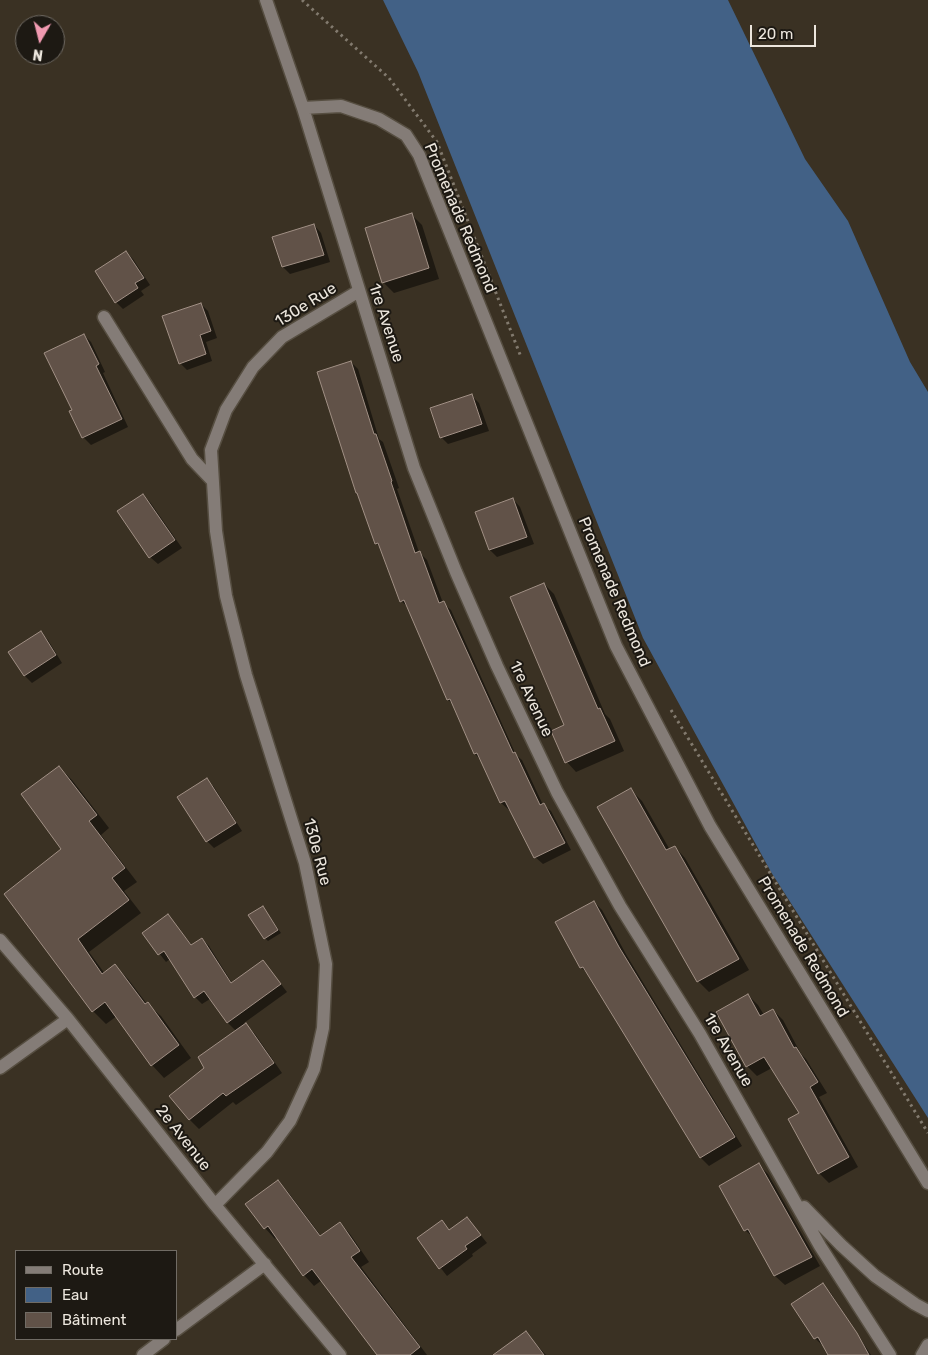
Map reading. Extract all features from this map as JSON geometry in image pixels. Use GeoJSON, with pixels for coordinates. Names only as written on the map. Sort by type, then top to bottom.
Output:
{"type":"FeatureCollection","features":[{"type":"Feature","properties":{"kind":"street","name":"1re Avenue"},"geometry":{"type":"LineString","coordinates":[[266,0],[303,108],[414,468],[456,572],[557,792],[620,906],[700,1034],[820,1246],[890,1355]]}},
{"type":"Feature","properties":{"kind":"street","name":"Promenade Redmond"},"geometry":{"type":"LineString","coordinates":[[303,108],[341,106],[379,119],[406,135],[419,155],[616,646],[710,826],[928,1183]]}},
{"type":"Feature","properties":{"kind":"street","name":"130e Rue"},"geometry":{"type":"LineString","coordinates":[[215,1205],[267,1152],[290,1121],[314,1069],[323,1028],[326,964],[305,863],[246,675],[226,596],[216,531],[211,450],[226,410],[253,367],[282,337],[359,291]]}},
{"type":"Feature","properties":{"kind":"street"},"geometry":{"type":"LineString","coordinates":[[104,316],[192,459],[212,480]]}},
{"type":"Feature","properties":{"kind":"street","name":"2e Avenue"},"geometry":{"type":"LineString","coordinates":[[0,940],[68,1019],[215,1205],[340,1355]]}},
{"type":"Feature","properties":{"kind":"street"},"geometry":{"type":"LineString","coordinates":[[0,1068],[68,1019]]}},
{"type":"Feature","properties":{"kind":"street"},"geometry":{"type":"LineString","coordinates":[[791,1193],[874,1276],[928,1311]]}},
{"type":"Feature","properties":{"kind":"street"},"geometry":{"type":"LineString","coordinates":[[178,1329],[265,1264]]}},
{"type":"Feature","properties":{"kind":"street"},"geometry":{"type":"LineString","coordinates":[[143,1355],[163,1340]]}},
{"type":"Feature","properties":{"kind":"street"},"geometry":{"type":"LineString","coordinates":[[922,1355],[928,1345]]}},
{"type":"Feature","properties":{"kind":"path"},"geometry":{"type":"LineString","coordinates":[[302,0],[389,78],[438,142],[523,363]]}},
{"type":"Feature","properties":{"kind":"path"},"geometry":{"type":"LineString","coordinates":[[629,628],[642,655]]}},
{"type":"Feature","properties":{"kind":"path"},"geometry":{"type":"LineString","coordinates":[[669,707],[928,1132]]}},
{"type":"Feature","properties":{"kind":"water"},"geometry":{"type":"Polygon","coordinates":[[[383,0],[728,0],[805,159],[848,221],[910,362],[928,392],[928,1118],[771,872],[643,638],[418,72],[383,0]]]}},
{"type":"Feature","properties":{"kind":"building"},"geometry":{"type":"Polygon","coordinates":[[[412,213],[429,268],[382,283],[365,228],[412,213]]]}},
{"type":"Feature","properties":{"kind":"building"},"geometry":{"type":"Polygon","coordinates":[[[314,224],[324,255],[282,267],[272,237],[314,224]]]}},
{"type":"Feature","properties":{"kind":"building"},"geometry":{"type":"Polygon","coordinates":[[[126,251],[144,278],[135,283],[138,288],[115,303],[95,271],[126,251]]]}},
{"type":"Feature","properties":{"kind":"building"},"geometry":{"type":"Polygon","coordinates":[[[201,303],[211,331],[200,335],[206,354],[179,364],[162,316],[201,303]]]}},
{"type":"Feature","properties":{"kind":"building"},"geometry":{"type":"Polygon","coordinates":[[[84,334],[99,364],[96,366],[122,419],[82,438],[69,411],[72,410],[44,353],[84,334]]]}},
{"type":"Feature","properties":{"kind":"building"},"geometry":{"type":"Polygon","coordinates":[[[351,361],[415,553],[420,551],[439,603],[444,601],[513,753],[515,752],[540,805],[544,803],[565,843],[534,858],[505,801],[500,803],[477,753],[474,754],[450,699],[447,700],[404,600],[400,602],[378,543],[375,544],[356,493],[317,372],[351,361]]]}},
{"type":"Feature","properties":{"kind":"building"},"geometry":{"type":"Polygon","coordinates":[[[472,394],[482,424],[440,438],[430,408],[472,394]]]}},
{"type":"Feature","properties":{"kind":"building"},"geometry":{"type":"Polygon","coordinates":[[[143,494],[175,540],[149,558],[117,511],[143,494]]]}},
{"type":"Feature","properties":{"kind":"building"},"geometry":{"type":"Polygon","coordinates":[[[513,498],[527,537],[489,550],[475,512],[513,498]]]}},
{"type":"Feature","properties":{"kind":"building"},"geometry":{"type":"Polygon","coordinates":[[[544,583],[598,709],[600,708],[615,741],[565,763],[551,731],[564,725],[510,597],[544,583]]]}},
{"type":"Feature","properties":{"kind":"building"},"geometry":{"type":"Polygon","coordinates":[[[41,631],[56,655],[24,676],[8,652],[41,631]]]}},
{"type":"Feature","properties":{"kind":"building"},"geometry":{"type":"Polygon","coordinates":[[[59,766],[97,815],[89,821],[125,868],[112,878],[129,900],[78,939],[102,974],[115,964],[145,1004],[148,1002],[179,1045],[151,1066],[105,1002],[92,1012],[4,894],[61,849],[21,794],[59,766]]]}},
{"type":"Feature","properties":{"kind":"building"},"geometry":{"type":"Polygon","coordinates":[[[207,778],[236,823],[206,842],[177,797],[207,778]]]}},
{"type":"Feature","properties":{"kind":"building"},"geometry":{"type":"Polygon","coordinates":[[[631,788],[666,850],[675,846],[739,959],[697,982],[597,807],[631,788]]]}},
{"type":"Feature","properties":{"kind":"building"},"geometry":{"type":"Polygon","coordinates":[[[594,901],[619,947],[735,1137],[700,1158],[583,967],[580,968],[555,922],[594,901]]]}},
{"type":"Feature","properties":{"kind":"building"},"geometry":{"type":"Polygon","coordinates":[[[263,906],[278,930],[264,939],[248,915],[263,906]]]}},
{"type":"Feature","properties":{"kind":"building"},"geometry":{"type":"Polygon","coordinates":[[[168,914],[191,945],[202,938],[231,983],[263,960],[281,984],[227,1023],[204,991],[194,998],[164,951],[158,955],[142,933],[168,914]]]}},
{"type":"Feature","properties":{"kind":"building"},"geometry":{"type":"Polygon","coordinates":[[[748,994],[760,1016],[773,1009],[794,1048],[796,1047],[818,1082],[810,1087],[849,1157],[818,1174],[788,1119],[799,1113],[764,1057],[746,1067],[716,1012],[748,994]]]}},
{"type":"Feature","properties":{"kind":"building"},"geometry":{"type":"Polygon","coordinates":[[[246,1023],[274,1063],[226,1096],[223,1093],[189,1120],[169,1096],[204,1068],[198,1057],[246,1023]]]}},
{"type":"Feature","properties":{"kind":"building"},"geometry":{"type":"Polygon","coordinates":[[[759,1163],[812,1257],[774,1276],[748,1229],[744,1231],[719,1186],[759,1163]]]}},
{"type":"Feature","properties":{"kind":"building"},"geometry":{"type":"Polygon","coordinates":[[[278,1180],[320,1236],[340,1222],[360,1251],[351,1257],[420,1347],[410,1355],[377,1355],[312,1269],[303,1276],[268,1226],[264,1229],[245,1204],[278,1180]]]}},
{"type":"Feature","properties":{"kind":"building"},"geometry":{"type":"Polygon","coordinates":[[[467,1217],[481,1235],[465,1246],[467,1249],[439,1269],[417,1238],[442,1220],[449,1230],[467,1217]]]}},
{"type":"Feature","properties":{"kind":"building"},"geometry":{"type":"Polygon","coordinates":[[[823,1283],[857,1333],[869,1355],[828,1355],[818,1337],[814,1339],[791,1304],[823,1283]]]}},
{"type":"Feature","properties":{"kind":"building"},"geometry":{"type":"Polygon","coordinates":[[[526,1331],[544,1355],[493,1355],[526,1331]]]}}]}
